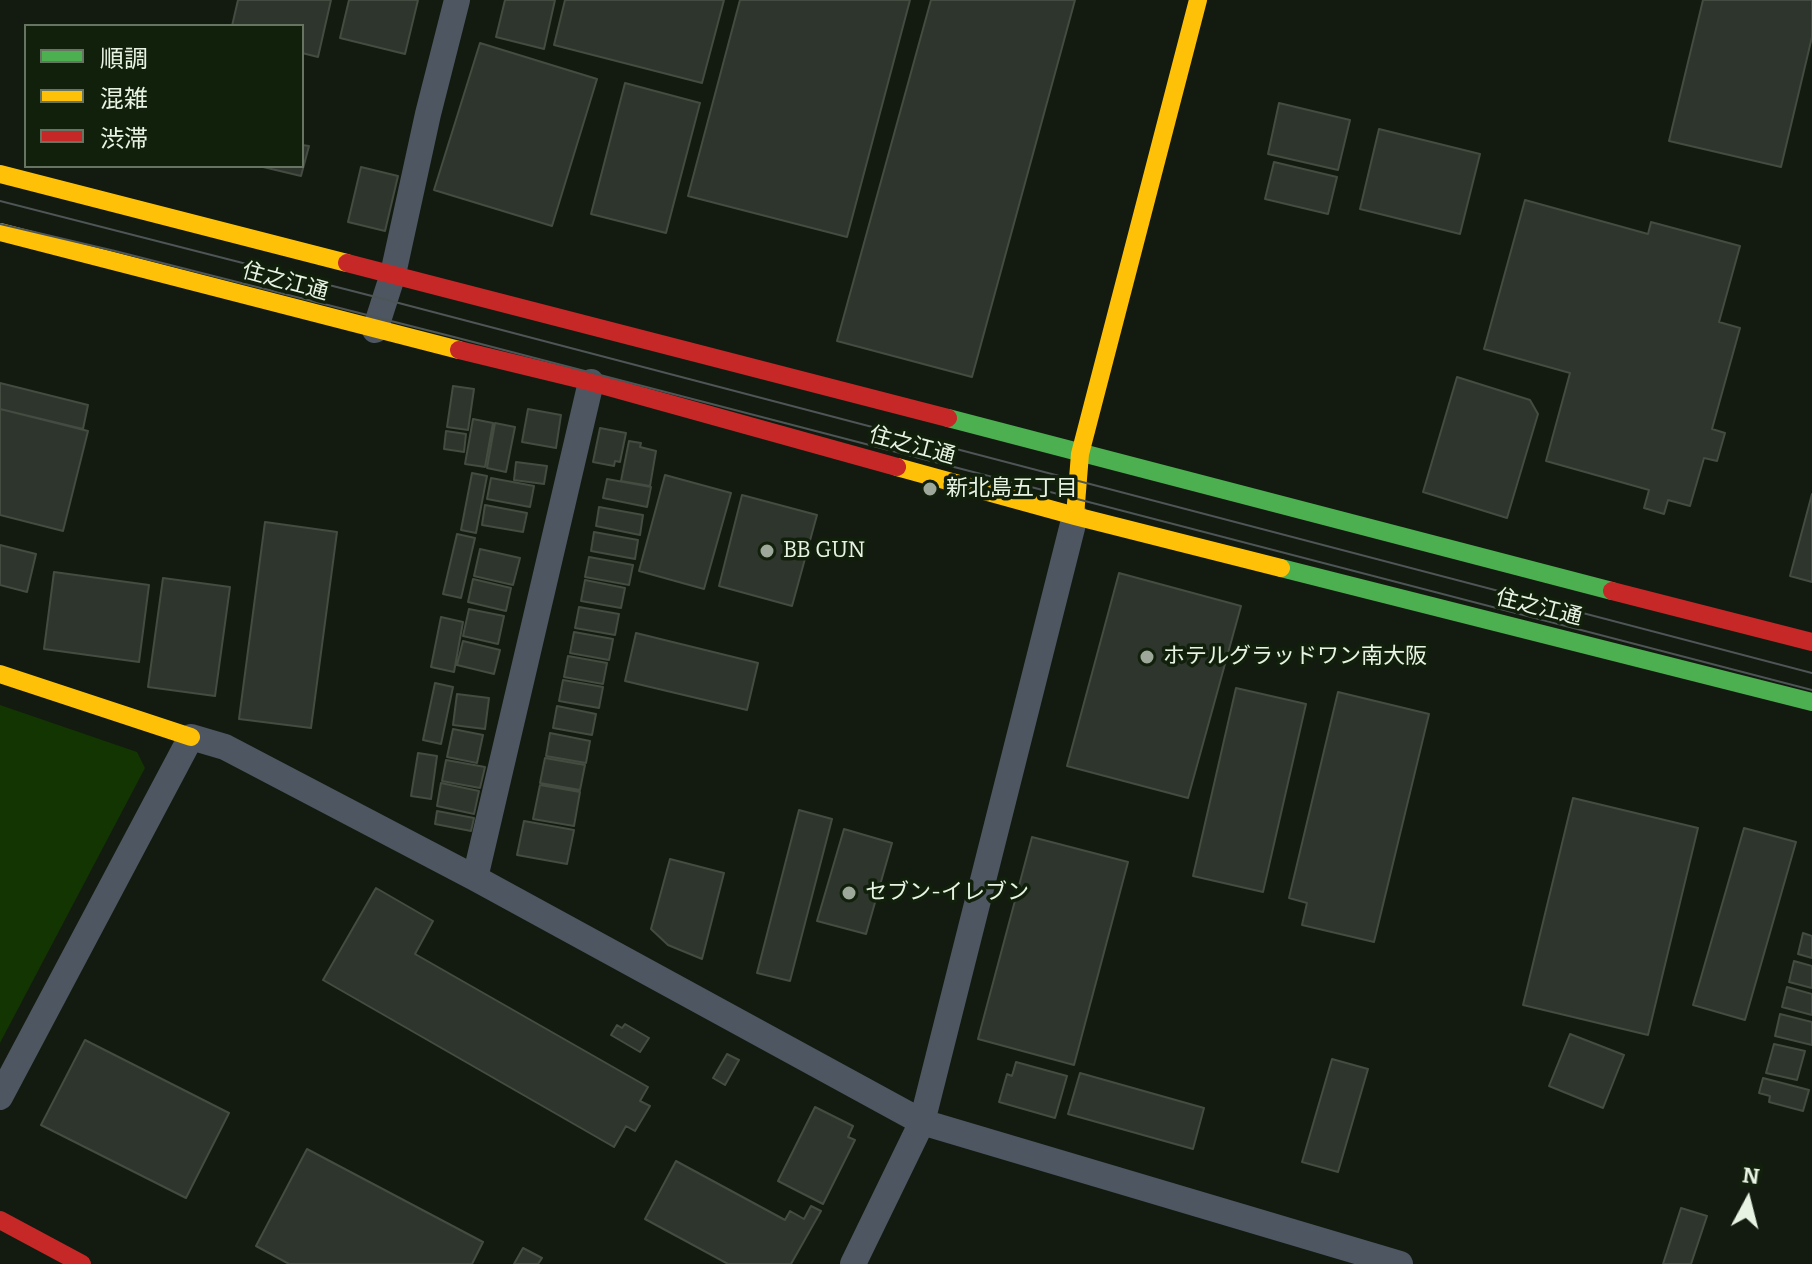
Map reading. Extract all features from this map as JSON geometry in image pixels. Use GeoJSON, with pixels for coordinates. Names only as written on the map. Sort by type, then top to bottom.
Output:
{"type":"FeatureCollection","features":[{"type":"Feature","properties":{"kind":"main road"},"geometry":{"type":"LineString","coordinates":[[1075,516],[1080,454],[1198,0]]}},
{"type":"Feature","properties":{"kind":"main road","name":"住之江通"},"geometry":{"type":"LineString","coordinates":[[0,174],[1812,642]]}},
{"type":"Feature","properties":{"kind":"main road","name":"住之江通"},"geometry":{"type":"LineString","coordinates":[[0,232],[375,330],[591,382],[1075,516],[1812,702]]}},
{"type":"Feature","properties":{"kind":"main road"},"geometry":{"type":"LineString","coordinates":[[0,674],[191,737]]}},
{"type":"Feature","properties":{"kind":"main road"},"geometry":{"type":"LineString","coordinates":[[0,1220],[76,1263]]}},
{"type":"Feature","properties":{"kind":"street"},"geometry":{"type":"LineString","coordinates":[[375,330],[393,274],[457,0]]}},
{"type":"Feature","properties":{"kind":"street"},"geometry":{"type":"LineString","coordinates":[[475,878],[591,382]]}},
{"type":"Feature","properties":{"kind":"street"},"geometry":{"type":"LineString","coordinates":[[853,1264],[922,1122],[1075,516]]}},
{"type":"Feature","properties":{"kind":"street"},"geometry":{"type":"LineString","coordinates":[[0,1097],[191,737],[225,747],[475,878],[922,1122],[1400,1264]]}},
{"type":"Feature","properties":{"kind":"green space"},"geometry":{"type":"Polygon","coordinates":[[[0,705],[137,752],[145,768],[0,1043],[0,705]]]}},
{"type":"Feature","properties":{"kind":"building"},"geometry":{"type":"Polygon","coordinates":[[[238,0],[331,0],[318,57],[304,54],[304,24],[232,24],[238,0]]]}},
{"type":"Feature","properties":{"kind":"building"},"geometry":{"type":"Polygon","coordinates":[[[349,0],[418,0],[405,54],[340,38],[349,0]]]}},
{"type":"Feature","properties":{"kind":"building"},"geometry":{"type":"Polygon","coordinates":[[[505,0],[555,0],[544,49],[496,37],[505,0]]]}},
{"type":"Feature","properties":{"kind":"building"},"geometry":{"type":"Polygon","coordinates":[[[565,0],[724,0],[702,83],[554,45],[565,0]]]}},
{"type":"Feature","properties":{"kind":"building"},"geometry":{"type":"Polygon","coordinates":[[[740,0],[910,0],[847,237],[688,196],[740,0]]]}},
{"type":"Feature","properties":{"kind":"building"},"geometry":{"type":"Polygon","coordinates":[[[931,0],[1075,0],[972,377],[837,341],[931,0]]]}},
{"type":"Feature","properties":{"kind":"building"},"geometry":{"type":"Polygon","coordinates":[[[1703,0],[1812,0],[1812,37],[1781,167],[1669,141],[1703,0]]]}},
{"type":"Feature","properties":{"kind":"building"},"geometry":{"type":"Polygon","coordinates":[[[480,43],[597,79],[552,226],[434,190],[480,43]]]}},
{"type":"Feature","properties":{"kind":"building"},"geometry":{"type":"Polygon","coordinates":[[[625,83],[700,103],[666,233],[591,214],[625,83]]]}},
{"type":"Feature","properties":{"kind":"building"},"geometry":{"type":"Polygon","coordinates":[[[1279,103],[1350,120],[1338,170],[1268,154],[1279,103]]]}},
{"type":"Feature","properties":{"kind":"building"},"geometry":{"type":"Polygon","coordinates":[[[1379,129],[1480,154],[1460,234],[1360,209],[1379,129]]]}},
{"type":"Feature","properties":{"kind":"building"},"geometry":{"type":"Polygon","coordinates":[[[304,145],[309,146],[304,165],[304,145]]]}},
{"type":"Feature","properties":{"kind":"building"},"geometry":{"type":"Polygon","coordinates":[[[1274,162],[1337,177],[1328,214],[1265,199],[1274,162]]]}},
{"type":"Feature","properties":{"kind":"building"},"geometry":{"type":"Polygon","coordinates":[[[361,167],[398,176],[385,231],[348,222],[361,167]]]}},
{"type":"Feature","properties":{"kind":"building"},"geometry":{"type":"Polygon","coordinates":[[[267,168],[303,168],[301,176],[267,168]]]}},
{"type":"Feature","properties":{"kind":"building"},"geometry":{"type":"Polygon","coordinates":[[[1525,200],[1648,234],[1651,222],[1740,246],[1719,322],[1740,328],[1712,429],[1725,433],[1717,461],[1704,458],[1690,506],[1668,500],[1664,514],[1644,508],[1649,490],[1546,461],[1570,373],[1484,349],[1525,200]]]}},
{"type":"Feature","properties":{"kind":"building"},"geometry":{"type":"Polygon","coordinates":[[[1457,377],[1530,400],[1538,414],[1507,518],[1423,492],[1457,377]]]}},
{"type":"Feature","properties":{"kind":"building"},"geometry":{"type":"Polygon","coordinates":[[[0,383],[88,405],[83,429],[0,409],[0,383]]]}},
{"type":"Feature","properties":{"kind":"building"},"geometry":{"type":"Polygon","coordinates":[[[453,386],[474,389],[468,430],[447,427],[453,386]]]}},
{"type":"Feature","properties":{"kind":"building"},"geometry":{"type":"Polygon","coordinates":[[[0,409],[88,431],[63,531],[0,515],[0,409]]]}},
{"type":"Feature","properties":{"kind":"building"},"geometry":{"type":"Polygon","coordinates":[[[528,409],[561,415],[556,448],[522,442],[528,409]]]}},
{"type":"Feature","properties":{"kind":"building"},"geometry":{"type":"Polygon","coordinates":[[[473,419],[493,423],[485,467],[465,464],[473,419]]]}},
{"type":"Feature","properties":{"kind":"building"},"geometry":{"type":"Polygon","coordinates":[[[495,423],[515,427],[506,472],[487,468],[495,423]]]}},
{"type":"Feature","properties":{"kind":"building"},"geometry":{"type":"Polygon","coordinates":[[[600,428],[626,433],[620,462],[615,461],[614,466],[593,462],[600,428]]]}},
{"type":"Feature","properties":{"kind":"building"},"geometry":{"type":"Polygon","coordinates":[[[446,431],[466,434],[464,452],[444,449],[446,431]]]}},
{"type":"Feature","properties":{"kind":"building"},"geometry":{"type":"Polygon","coordinates":[[[629,441],[656,451],[650,486],[621,481],[629,441]]]}},
{"type":"Feature","properties":{"kind":"building"},"geometry":{"type":"Polygon","coordinates":[[[516,462],[547,466],[544,484],[514,480],[516,462]]]}},
{"type":"Feature","properties":{"kind":"building"},"geometry":{"type":"Polygon","coordinates":[[[472,473],[487,476],[476,533],[461,530],[472,473]]]}},
{"type":"Feature","properties":{"kind":"building"},"geometry":{"type":"Polygon","coordinates":[[[665,475],[731,493],[704,589],[639,571],[665,475]]]}},
{"type":"Feature","properties":{"kind":"building"},"geometry":{"type":"Polygon","coordinates":[[[491,478],[534,486],[530,507],[487,499],[491,478]]]}},
{"type":"Feature","properties":{"kind":"building"},"geometry":{"type":"Polygon","coordinates":[[[607,479],[651,487],[647,507],[603,498],[607,479]]]}},
{"type":"Feature","properties":{"kind":"building"},"geometry":{"type":"Polygon","coordinates":[[[1812,494],[1812,582],[1790,576],[1812,494]]]}},
{"type":"Feature","properties":{"kind":"building","name":"BB GUN"},"geometry":{"type":"Polygon","coordinates":[[[742,495],[817,515],[792,606],[719,586],[742,495]]]}},
{"type":"Feature","properties":{"kind":"building"},"geometry":{"type":"Polygon","coordinates":[[[485,505],[527,513],[523,532],[482,525],[485,505]]]}},
{"type":"Feature","properties":{"kind":"building"},"geometry":{"type":"Polygon","coordinates":[[[599,507],[643,515],[640,535],[596,526],[599,507]]]}},
{"type":"Feature","properties":{"kind":"building"},"geometry":{"type":"Polygon","coordinates":[[[265,522],[337,532],[311,728],[239,719],[265,522]]]}},
{"type":"Feature","properties":{"kind":"building"},"geometry":{"type":"Polygon","coordinates":[[[594,532],[638,540],[635,559],[591,551],[594,532]]]}},
{"type":"Feature","properties":{"kind":"building"},"geometry":{"type":"Polygon","coordinates":[[[457,534],[475,538],[461,598],[443,594],[457,534]]]}},
{"type":"Feature","properties":{"kind":"building"},"geometry":{"type":"Polygon","coordinates":[[[0,545],[36,554],[27,592],[0,585],[0,545]]]}},
{"type":"Feature","properties":{"kind":"building"},"geometry":{"type":"Polygon","coordinates":[[[480,549],[520,558],[513,585],[474,576],[480,549]]]}},
{"type":"Feature","properties":{"kind":"building"},"geometry":{"type":"Polygon","coordinates":[[[589,557],[633,565],[629,585],[585,577],[589,557]]]}},
{"type":"Feature","properties":{"kind":"building"},"geometry":{"type":"Polygon","coordinates":[[[54,572],[149,585],[139,662],[44,649],[54,572]]]}},
{"type":"Feature","properties":{"kind":"building"},"geometry":{"type":"Polygon","coordinates":[[[1119,573],[1241,606],[1188,798],[1067,766],[1119,573]]]}},
{"type":"Feature","properties":{"kind":"building"},"geometry":{"type":"Polygon","coordinates":[[[163,578],[230,587],[215,696],[148,687],[163,578]]]}},
{"type":"Feature","properties":{"kind":"building"},"geometry":{"type":"Polygon","coordinates":[[[473,579],[511,588],[506,611],[468,602],[473,579]]]}},
{"type":"Feature","properties":{"kind":"building"},"geometry":{"type":"Polygon","coordinates":[[[585,580],[625,588],[621,608],[581,601],[585,580]]]}},
{"type":"Feature","properties":{"kind":"building"},"geometry":{"type":"Polygon","coordinates":[[[579,607],[619,614],[615,635],[575,628],[579,607]]]}},
{"type":"Feature","properties":{"kind":"building"},"geometry":{"type":"Polygon","coordinates":[[[469,609],[504,616],[498,644],[463,636],[469,609]]]}},
{"type":"Feature","properties":{"kind":"building"},"geometry":{"type":"Polygon","coordinates":[[[441,617],[463,622],[454,672],[431,667],[441,617]]]}},
{"type":"Feature","properties":{"kind":"building"},"geometry":{"type":"Polygon","coordinates":[[[574,632],[613,639],[609,660],[570,653],[574,632]]]}},
{"type":"Feature","properties":{"kind":"building"},"geometry":{"type":"Polygon","coordinates":[[[636,633],[758,663],[747,710],[625,681],[636,633]]]}},
{"type":"Feature","properties":{"kind":"building"},"geometry":{"type":"Polygon","coordinates":[[[463,641],[500,650],[494,674],[457,665],[463,641]]]}},
{"type":"Feature","properties":{"kind":"building"},"geometry":{"type":"Polygon","coordinates":[[[568,656],[607,663],[603,684],[564,677],[568,656]]]}},
{"type":"Feature","properties":{"kind":"building"},"geometry":{"type":"Polygon","coordinates":[[[563,680],[603,687],[599,708],[559,701],[563,680]]]}},
{"type":"Feature","properties":{"kind":"building"},"geometry":{"type":"Polygon","coordinates":[[[435,683],[453,687],[441,744],[423,740],[435,683]]]}},
{"type":"Feature","properties":{"kind":"building"},"geometry":{"type":"Polygon","coordinates":[[[1236,688],[1306,704],[1263,892],[1193,876],[1236,688]]]}},
{"type":"Feature","properties":{"kind":"building"},"geometry":{"type":"Polygon","coordinates":[[[1338,692],[1429,714],[1374,942],[1302,925],[1307,903],[1289,898],[1338,692]]]}},
{"type":"Feature","properties":{"kind":"building"},"geometry":{"type":"Polygon","coordinates":[[[457,694],[489,698],[485,729],[453,725],[457,694]]]}},
{"type":"Feature","properties":{"kind":"building"},"geometry":{"type":"Polygon","coordinates":[[[557,706],[596,714],[592,735],[553,728],[557,706]]]}},
{"type":"Feature","properties":{"kind":"building"},"geometry":{"type":"Polygon","coordinates":[[[453,729],[483,735],[477,763],[447,757],[453,729]]]}},
{"type":"Feature","properties":{"kind":"building"},"geometry":{"type":"Polygon","coordinates":[[[550,733],[590,741],[586,763],[546,756],[550,733]]]}},
{"type":"Feature","properties":{"kind":"building"},"geometry":{"type":"Polygon","coordinates":[[[418,753],[437,756],[431,799],[411,796],[418,753]]]}},
{"type":"Feature","properties":{"kind":"building"},"geometry":{"type":"Polygon","coordinates":[[[545,758],[585,765],[580,790],[540,783],[545,758]]]}},
{"type":"Feature","properties":{"kind":"building"},"geometry":{"type":"Polygon","coordinates":[[[446,760],[485,767],[480,788],[442,781],[446,760]]]}},
{"type":"Feature","properties":{"kind":"building"},"geometry":{"type":"Polygon","coordinates":[[[441,783],[479,791],[474,814],[437,806],[441,783]]]}},
{"type":"Feature","properties":{"kind":"building"},"geometry":{"type":"Polygon","coordinates":[[[540,785],[580,792],[574,826],[533,819],[540,785]]]}},
{"type":"Feature","properties":{"kind":"building"},"geometry":{"type":"Polygon","coordinates":[[[1573,798],[1698,828],[1648,1035],[1523,1005],[1573,798]]]}},
{"type":"Feature","properties":{"kind":"building"},"geometry":{"type":"Polygon","coordinates":[[[799,810],[832,819],[790,981],[757,973],[799,810]]]}},
{"type":"Feature","properties":{"kind":"building"},"geometry":{"type":"Polygon","coordinates":[[[437,811],[474,818],[471,831],[435,824],[437,811]]]}},
{"type":"Feature","properties":{"kind":"building"},"geometry":{"type":"Polygon","coordinates":[[[524,821],[574,830],[567,864],[517,855],[524,821]]]}},
{"type":"Feature","properties":{"kind":"building"},"geometry":{"type":"Polygon","coordinates":[[[1744,828],[1796,842],[1745,1020],[1693,1005],[1744,828]]]}},
{"type":"Feature","properties":{"kind":"building"},"geometry":{"type":"Polygon","coordinates":[[[844,829],[892,843],[866,934],[817,921],[844,829]]]}},
{"type":"Feature","properties":{"kind":"building"},"geometry":{"type":"Polygon","coordinates":[[[1032,837],[1128,862],[1074,1065],[978,1039],[1032,837]]]}},
{"type":"Feature","properties":{"kind":"building"},"geometry":{"type":"Polygon","coordinates":[[[670,859],[724,873],[702,959],[668,945],[651,929],[670,859]]]}},
{"type":"Feature","properties":{"kind":"building"},"geometry":{"type":"Polygon","coordinates":[[[376,888],[433,921],[415,954],[648,1087],[640,1101],[650,1106],[635,1131],[626,1126],[614,1147],[323,980],[376,888]]]}},
{"type":"Feature","properties":{"kind":"building"},"geometry":{"type":"Polygon","coordinates":[[[1803,933],[1812,936],[1812,958],[1798,954],[1803,933]]]}},
{"type":"Feature","properties":{"kind":"building"},"geometry":{"type":"Polygon","coordinates":[[[1794,961],[1812,966],[1812,988],[1789,982],[1794,961]]]}},
{"type":"Feature","properties":{"kind":"building"},"geometry":{"type":"Polygon","coordinates":[[[1787,987],[1812,994],[1812,1015],[1782,1007],[1787,987]]]}},
{"type":"Feature","properties":{"kind":"building"},"geometry":{"type":"Polygon","coordinates":[[[1780,1014],[1812,1022],[1812,1045],[1775,1036],[1780,1014]]]}},
{"type":"Feature","properties":{"kind":"building"},"geometry":{"type":"Polygon","coordinates":[[[625,1024],[649,1038],[640,1052],[611,1035],[617,1025],[622,1028],[625,1024]]]}},
{"type":"Feature","properties":{"kind":"building"},"geometry":{"type":"Polygon","coordinates":[[[1570,1034],[1624,1055],[1603,1108],[1549,1086],[1570,1034]]]}},
{"type":"Feature","properties":{"kind":"building"},"geometry":{"type":"Polygon","coordinates":[[[85,1040],[229,1113],[186,1198],[41,1125],[85,1040]]]}},
{"type":"Feature","properties":{"kind":"building"},"geometry":{"type":"Polygon","coordinates":[[[1774,1044],[1805,1051],[1797,1080],[1766,1073],[1774,1044]]]}},
{"type":"Feature","properties":{"kind":"building"},"geometry":{"type":"Polygon","coordinates":[[[727,1054],[739,1060],[725,1085],[713,1078],[727,1054]]]}},
{"type":"Feature","properties":{"kind":"building"},"geometry":{"type":"Polygon","coordinates":[[[1332,1059],[1368,1069],[1338,1172],[1302,1162],[1332,1059]]]}},
{"type":"Feature","properties":{"kind":"building"},"geometry":{"type":"Polygon","coordinates":[[[1016,1062],[1067,1076],[1055,1118],[999,1102],[1007,1074],[1012,1076],[1016,1062]]]}},
{"type":"Feature","properties":{"kind":"building"},"geometry":{"type":"Polygon","coordinates":[[[1080,1073],[1204,1108],[1193,1149],[1068,1114],[1080,1073]]]}},
{"type":"Feature","properties":{"kind":"building"},"geometry":{"type":"Polygon","coordinates":[[[1763,1078],[1809,1090],[1803,1111],[1769,1102],[1770,1096],[1759,1093],[1763,1078]]]}},
{"type":"Feature","properties":{"kind":"building"},"geometry":{"type":"Polygon","coordinates":[[[815,1107],[853,1126],[848,1137],[855,1140],[823,1204],[778,1181],[815,1107]]]}},
{"type":"Feature","properties":{"kind":"building"},"geometry":{"type":"Polygon","coordinates":[[[307,1149],[483,1242],[472,1264],[289,1264],[256,1246],[307,1149]]]}},
{"type":"Feature","properties":{"kind":"building"},"geometry":{"type":"Polygon","coordinates":[[[676,1161],[785,1220],[790,1211],[804,1219],[811,1206],[821,1211],[791,1264],[728,1264],[645,1219],[676,1161]]]}},
{"type":"Feature","properties":{"kind":"building"},"geometry":{"type":"Polygon","coordinates":[[[1681,1208],[1707,1216],[1691,1264],[1663,1264],[1681,1208]]]}},
{"type":"Feature","properties":{"kind":"building"},"geometry":{"type":"Polygon","coordinates":[[[523,1248],[542,1258],[538,1264],[514,1264],[523,1248]]]}},
{"type":"Feature","properties":{"kind":"tram line"},"geometry":{"type":"LineString","coordinates":[[0,201],[1812,673]]}},
{"type":"Feature","properties":{"kind":"tram line"},"geometry":{"type":"LineString","coordinates":[[0,224],[454,337],[1812,690]]}},
{"type":"Feature","properties":{"kind":"traffic: fast"},"geometry":{"type":"LineString","coordinates":[[948,418],[1612,591]]}},
{"type":"Feature","properties":{"kind":"traffic: fast"},"geometry":{"type":"LineString","coordinates":[[1281,568],[1812,702]]}},
{"type":"Feature","properties":{"kind":"traffic: slow"},"geometry":{"type":"LineString","coordinates":[[1075,516],[1080,454],[1198,0]]}},
{"type":"Feature","properties":{"kind":"traffic: slow"},"geometry":{"type":"LineString","coordinates":[[0,174],[347,263]]}},
{"type":"Feature","properties":{"kind":"traffic: slow"},"geometry":{"type":"LineString","coordinates":[[0,232],[459,350]]}},
{"type":"Feature","properties":{"kind":"traffic: slow"},"geometry":{"type":"LineString","coordinates":[[897,467],[1281,568]]}},
{"type":"Feature","properties":{"kind":"traffic: slow"},"geometry":{"type":"LineString","coordinates":[[0,674],[191,737]]}},
{"type":"Feature","properties":{"kind":"traffic: jam"},"geometry":{"type":"LineString","coordinates":[[347,263],[948,418]]}},
{"type":"Feature","properties":{"kind":"traffic: jam"},"geometry":{"type":"LineString","coordinates":[[459,350],[591,382],[897,467]]}},
{"type":"Feature","properties":{"kind":"traffic: jam"},"geometry":{"type":"LineString","coordinates":[[1612,591],[1812,642]]}},
{"type":"Feature","properties":{"kind":"traffic: jam"},"geometry":{"type":"LineString","coordinates":[[0,1220],[82,1264]]}},
{"type":"Feature","properties":{"kind":"place","name":"新北島五丁目"},"geometry":{"type":"Point","coordinates":[930,489]}},
{"type":"Feature","properties":{"kind":"place","name":"BB GUN"},"geometry":{"type":"Point","coordinates":[767,551]}},
{"type":"Feature","properties":{"kind":"place","name":"ホテルグラッドワン南大阪"},"geometry":{"type":"Point","coordinates":[1147,657]}},
{"type":"Feature","properties":{"kind":"place","name":"セブン-イレブン"},"geometry":{"type":"Point","coordinates":[849,893]}}]}
